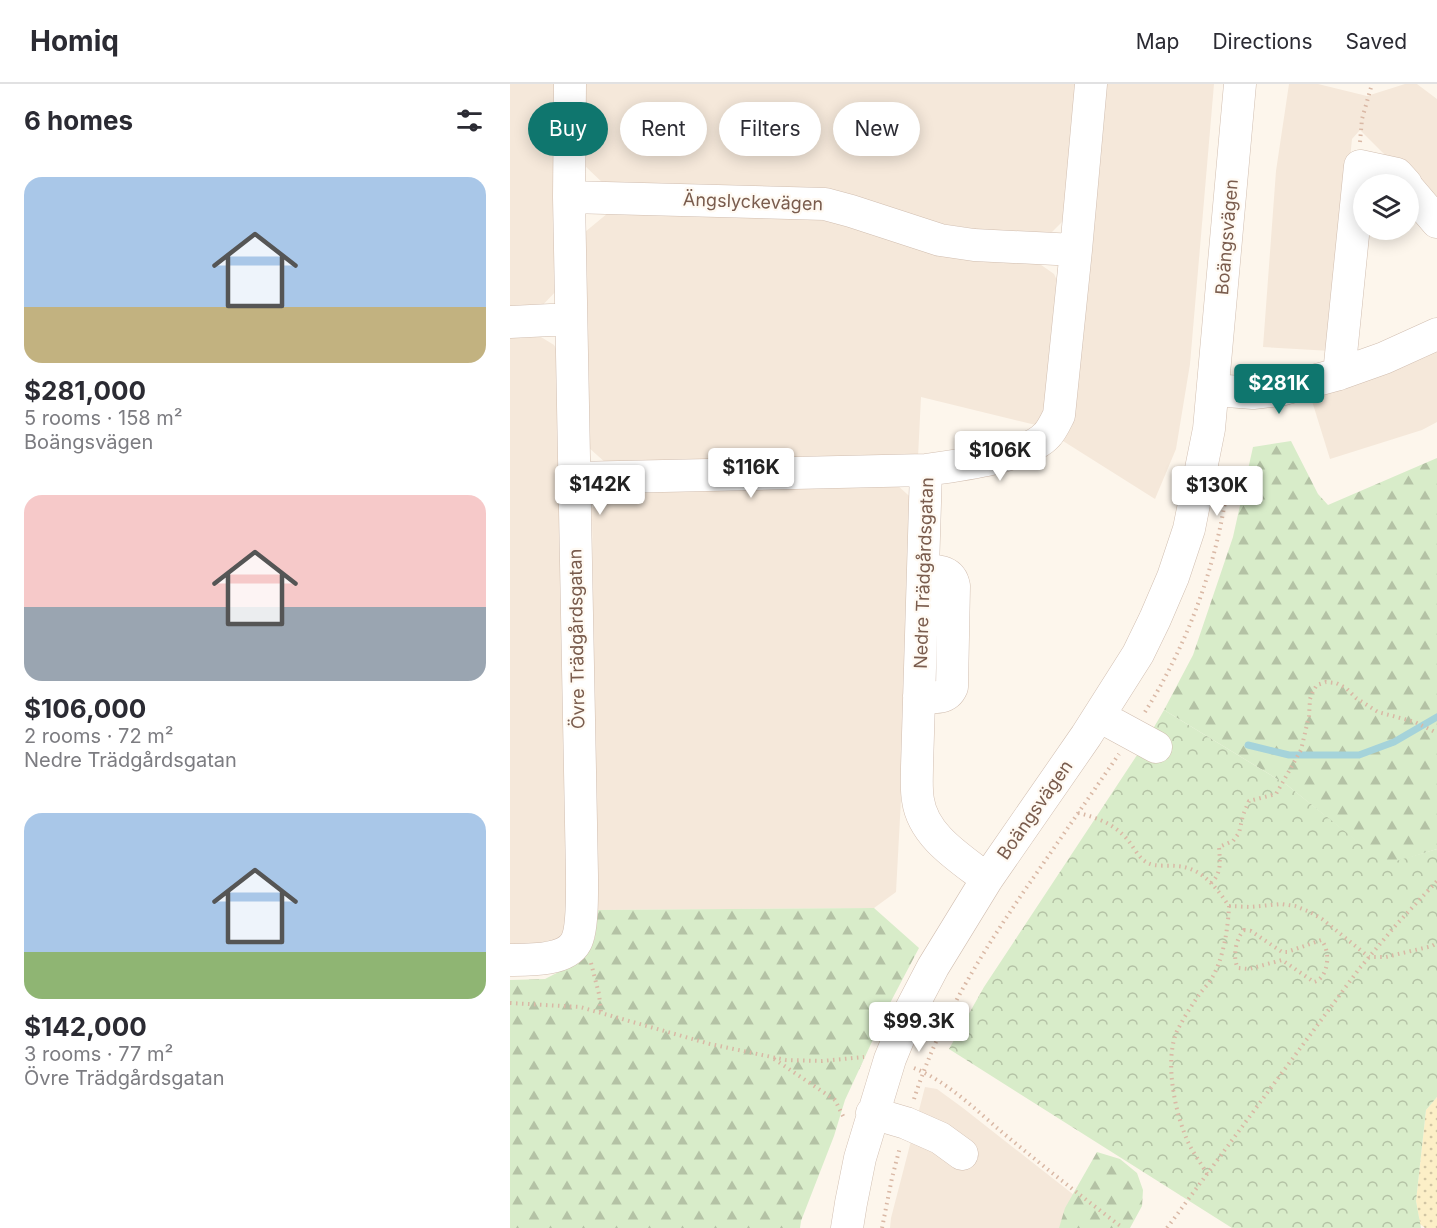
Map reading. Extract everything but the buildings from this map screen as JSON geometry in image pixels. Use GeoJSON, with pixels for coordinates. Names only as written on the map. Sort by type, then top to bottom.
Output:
{"type":"FeatureCollection","features":[{"type":"Feature","properties":{"kind":"street","name":"Övre Trädgårdsgatan"},"geometry":{"type":"LineString","coordinates":[[570,84],[569,197],[582,875],[580,921],[576,942]]}},
{"type":"Feature","properties":{"kind":"street","name":"Nedre Trädgårdsgatan"},"geometry":{"type":"LineString","coordinates":[[987,879],[946,847],[926,824],[918,801],[917,767],[926,470],[995,458],[1028,448],[1047,436],[1059,415],[1091,84]]}},
{"type":"Feature","properties":{"kind":"street","name":"Boängsvägen"},"geometry":{"type":"LineString","coordinates":[[848,1228],[850,1203],[869,1124],[890,1059],[909,1013],[933,967],[987,879],[1099,716],[1138,654],[1173,577],[1191,519],[1209,429],[1240,84]]}},
{"type":"Feature","properties":{"kind":"street"},"geometry":{"type":"LineString","coordinates":[[1339,374],[1360,166],[1398,174]]}},
{"type":"Feature","properties":{"kind":"street","name":"Ängslyckevägen"},"geometry":{"type":"LineString","coordinates":[[569,197],[825,204],[940,240],[974,245],[1076,250]]}},
{"type":"Feature","properties":{"kind":"street"},"geometry":{"type":"LineString","coordinates":[[1419,200],[1437,222]]}},
{"type":"Feature","properties":{"kind":"street"},"geometry":{"type":"LineString","coordinates":[[510,322],[571,319]]}},
{"type":"Feature","properties":{"kind":"street"},"geometry":{"type":"LineString","coordinates":[[1214,390],[1252,393],[1280,390],[1339,374],[1384,358],[1437,334]]}},
{"type":"Feature","properties":{"kind":"street"},"geometry":{"type":"LineString","coordinates":[[574,478],[926,470]]}},
{"type":"Feature","properties":{"kind":"street"},"geometry":{"type":"LineString","coordinates":[[1099,716],[1156,747]]}},
{"type":"Feature","properties":{"kind":"street"},"geometry":{"type":"LineString","coordinates":[[510,960],[541,959],[563,954],[576,942]]}},
{"type":"Feature","properties":{"kind":"street"},"geometry":{"type":"LineString","coordinates":[[869,1124],[906,1124],[940,1138],[962,1154]]}},
{"type":"Feature","properties":{"kind":"path"},"geometry":{"type":"LineString","coordinates":[[1360,166],[1362,119],[1372,84]]}},
{"type":"Feature","properties":{"kind":"path"},"geometry":{"type":"LineString","coordinates":[[1211,883],[1218,877],[1219,847],[1233,841],[1239,833],[1249,801],[1276,794],[1294,764],[1301,750],[1309,716],[1310,699],[1317,685],[1326,682],[1336,683],[1378,712],[1415,722],[1437,734]]}},
{"type":"Feature","properties":{"kind":"path"},"geometry":{"type":"LineString","coordinates":[[1078,813],[1092,816],[1118,829],[1142,859],[1150,865],[1186,866],[1203,875],[1229,906],[1226,940],[1221,957],[1211,980],[1199,994],[1177,1032],[1173,1049],[1172,1070],[1178,1116],[1189,1144],[1207,1174]]}},
{"type":"Feature","properties":{"kind":"path"},"geometry":{"type":"LineString","coordinates":[[1167,1228],[1369,957],[1437,881]]}},
{"type":"Feature","properties":{"kind":"path"},"geometry":{"type":"LineString","coordinates":[[1229,906],[1250,907],[1281,904],[1295,906],[1322,919],[1369,957],[1386,957],[1437,943]]}},
{"type":"Feature","properties":{"kind":"path"},"geometry":{"type":"LineString","coordinates":[[1244,930],[1251,931],[1282,952],[1321,940],[1326,947],[1324,974],[1318,981],[1310,980],[1286,963],[1278,960],[1249,969],[1238,968],[1234,960],[1241,933],[1244,930]]}},
{"type":"Feature","properties":{"kind":"path"},"geometry":{"type":"LineString","coordinates":[[576,942],[586,954],[593,968],[599,994],[600,1012]]}},
{"type":"Feature","properties":{"kind":"path"},"geometry":{"type":"LineString","coordinates":[[510,1003],[580,1007],[671,1034],[786,1060],[822,1061],[874,1056],[890,1059],[936,1079],[1063,1183],[1123,1228]]}},
{"type":"Feature","properties":{"kind":"path"},"geometry":{"type":"LineString","coordinates":[[771,1057],[835,1100],[849,1127],[869,1124]]}},
{"type":"Feature","properties":{"kind":"shaded area"},"geometry":{"type":"Polygon","coordinates":[[[510,84],[557,84],[557,102],[528,102],[528,156],[558,156],[559,288],[537,311],[510,312],[510,84]]]}},
{"type":"Feature","properties":{"kind":"shaded area"},"geometry":{"type":"Polygon","coordinates":[[[584,84],[1080,84],[1069,215],[1045,239],[930,222],[606,186],[584,165],[584,156],[608,156],[608,102],[584,102],[584,84]]]}},
{"type":"Feature","properties":{"kind":"shaded area"},"geometry":{"type":"Polygon","coordinates":[[[1105,84],[1214,84],[1190,364],[1176,449],[1155,499],[1063,441],[1073,405],[1105,84]]]}},
{"type":"Feature","properties":{"kind":"shaded area"},"geometry":{"type":"Polygon","coordinates":[[[1289,84],[1318,84],[1367,96],[1405,84],[1417,84],[1437,99],[1437,207],[1419,189],[1419,174],[1404,174],[1360,130],[1352,139],[1331,351],[1263,347],[1276,171],[1289,84]]]}},
{"type":"Feature","properties":{"kind":"shaded area"},"geometry":{"type":"Polygon","coordinates":[[[608,213],[730,215],[834,221],[1037,262],[1054,274],[1060,287],[1052,410],[1040,426],[921,397],[918,457],[607,464],[588,447],[585,232],[608,213]]]}},
{"type":"Feature","properties":{"kind":"shaded area"},"geometry":{"type":"Polygon","coordinates":[[[541,337],[554,345],[562,358],[569,922],[566,931],[559,939],[510,955],[510,338],[541,337]]]}},
{"type":"Feature","properties":{"kind":"shaded area"},"geometry":{"type":"Polygon","coordinates":[[[1437,342],[1437,422],[1422,430],[1330,459],[1312,401],[1437,342]]]}},
{"type":"Feature","properties":{"kind":"shaded area"},"geometry":{"type":"Polygon","coordinates":[[[896,484],[917,503],[896,892],[874,908],[596,910],[592,508],[613,490],[896,484]]]}},
{"type":"Feature","properties":{"kind":"shaded area"},"geometry":{"type":"Polygon","coordinates":[[[925,1087],[937,1089],[963,1108],[1116,1228],[890,1228],[925,1087]]]}},
{"type":"Feature","properties":{"kind":"green space"},"geometry":{"type":"Polygon","coordinates":[[[1291,441],[1318,494],[1328,505],[1437,458],[1437,849],[1386,865],[1287,785],[1164,710],[1193,655],[1233,537],[1253,447],[1291,441]]]}},
{"type":"Feature","properties":{"kind":"green space"},"geometry":{"type":"Polygon","coordinates":[[[1164,710],[1287,785],[1386,864],[1437,849],[1437,1097],[1426,1110],[1416,1201],[1421,1228],[1232,1228],[949,1049],[984,987],[1143,746],[1164,710]]]}},
{"type":"Feature","properties":{"kind":"green space"},"geometry":{"type":"Polygon","coordinates":[[[874,908],[919,948],[889,1005],[845,1100],[800,1228],[510,1228],[510,980],[545,979],[578,962],[595,938],[596,910],[874,908]]]}},
{"type":"Feature","properties":{"kind":"green space"},"geometry":{"type":"Polygon","coordinates":[[[1097,1152],[1120,1159],[1137,1173],[1143,1190],[1142,1206],[1130,1228],[1059,1228],[1065,1208],[1097,1152]]]}},
{"type":"Feature","properties":{"kind":"sand"},"geometry":{"type":"Polygon","coordinates":[[[1437,1097],[1437,1228],[1425,1228],[1420,1224],[1416,1201],[1426,1110],[1437,1097]]]}},
{"type":"Feature","properties":{"kind":"waterway"},"geometry":{"type":"LineString","coordinates":[[1248,745],[1289,755],[1359,755],[1394,742],[1437,717]]}}]}
